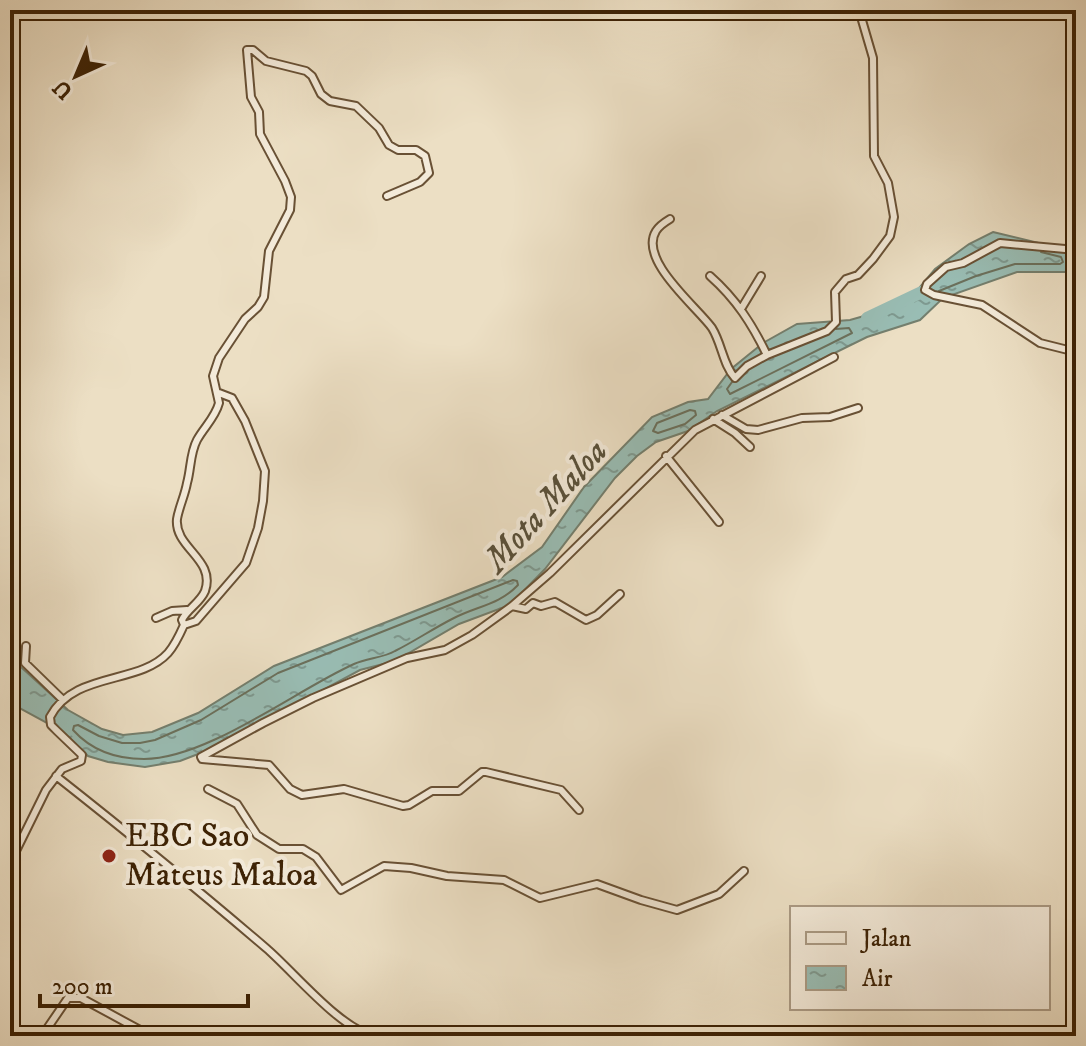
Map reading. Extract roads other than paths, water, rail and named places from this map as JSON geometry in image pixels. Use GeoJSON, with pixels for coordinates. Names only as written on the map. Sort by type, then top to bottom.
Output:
{"type":"FeatureCollection","features":[{"type":"Feature","properties":{"kind":"street"},"geometry":{"type":"LineString","coordinates":[[670,219],[655,232],[652,246],[664,273],[712,329],[732,376],[739,377],[741,370],[767,355],[827,331],[836,322],[835,292],[846,279],[858,275],[890,236],[894,217],[888,183],[874,156],[873,58],[859,10]]}},
{"type":"Feature","properties":{"kind":"street"},"geometry":{"type":"LineString","coordinates":[[184,625],[182,620],[204,594],[207,580],[204,565],[177,527],[193,449],[217,409],[219,393],[213,376],[219,358],[231,337],[264,297],[269,251],[290,210],[291,197],[285,181],[260,134],[259,112],[251,97],[247,50],[253,50],[266,61],[306,71],[321,94],[330,101],[356,106],[379,128],[389,145],[398,150],[416,150],[425,156],[429,173],[420,182],[387,196]]}},
{"type":"Feature","properties":{"kind":"street"},"geometry":{"type":"LineString","coordinates":[[1076,250],[1000,243],[972,259],[946,267],[927,284],[925,290],[934,295],[982,305],[1040,343],[1076,352]]}},
{"type":"Feature","properties":{"kind":"street"},"geometry":{"type":"LineString","coordinates":[[710,276],[729,292],[767,355]]}},
{"type":"Feature","properties":{"kind":"street"},"geometry":{"type":"LineString","coordinates":[[741,309],[761,276]]}},
{"type":"Feature","properties":{"kind":"street"},"geometry":{"type":"LineString","coordinates":[[579,810],[561,790],[486,772],[459,791],[432,791],[403,806],[344,789],[302,795],[290,789],[269,765],[201,759],[263,723],[337,688],[407,658],[445,650],[472,635],[512,606],[695,430],[834,357]]}},
{"type":"Feature","properties":{"kind":"street"},"geometry":{"type":"LineString","coordinates":[[10,863],[35,808],[56,776],[62,769],[81,761],[82,755],[51,725],[50,717],[62,699],[92,684],[157,662],[169,652],[184,625],[196,621],[246,563],[258,528],[265,471],[232,398],[219,393]]}},
{"type":"Feature","properties":{"kind":"street"},"geometry":{"type":"LineString","coordinates":[[722,415],[746,429],[758,430],[802,418],[830,417],[858,408]]}},
{"type":"Feature","properties":{"kind":"street"},"geometry":{"type":"LineString","coordinates":[[713,419],[750,447]]}},
{"type":"Feature","properties":{"kind":"street"},"geometry":{"type":"LineString","coordinates":[[666,456],[719,522]]}},
{"type":"Feature","properties":{"kind":"street"},"geometry":{"type":"LineString","coordinates":[[512,606],[526,609],[533,603],[541,606],[555,602],[586,620],[594,618],[620,594]]}},
{"type":"Feature","properties":{"kind":"street"},"geometry":{"type":"LineString","coordinates":[[156,618],[172,611],[190,610]]}},
{"type":"Feature","properties":{"kind":"street"},"geometry":{"type":"LineString","coordinates":[[26,646],[25,663],[62,699]]}},
{"type":"Feature","properties":{"kind":"street"},"geometry":{"type":"LineString","coordinates":[[56,776],[265,947],[342,1021],[357,1031],[389,1036]]}},
{"type":"Feature","properties":{"kind":"street"},"geometry":{"type":"LineString","coordinates":[[208,789],[237,804],[257,835],[279,849],[303,849],[316,857],[341,890],[384,866],[447,876],[504,880],[540,898],[597,884],[677,910],[719,894],[744,871]]}},
{"type":"Feature","properties":{"kind":"street"},"geometry":{"type":"LineString","coordinates":[[42,1036],[68,998],[81,998],[151,1036]]}},
{"type":"Feature","properties":{"kind":"street"},"geometry":{"type":"LineString","coordinates":[[10,1032],[11,1023]]}},
{"type":"Feature","properties":{"kind":"street"},"geometry":{"type":"LineString","coordinates":[[429,1036],[447,1036]]}},
{"type":"Feature","properties":{"kind":"water"},"geometry":{"type":"Polygon","coordinates":[[[993,232],[1076,252],[1076,272],[1017,272],[943,298],[920,320],[867,337],[717,411],[688,431],[656,442],[615,478],[545,569],[510,605],[459,624],[395,661],[360,670],[219,746],[180,761],[145,767],[108,762],[88,756],[62,731],[10,703],[10,657],[68,710],[102,729],[123,735],[152,732],[198,713],[274,666],[502,577],[542,547],[584,487],[652,417],[688,402],[708,399],[731,369],[763,343],[797,324],[850,320],[906,304],[935,269],[969,244],[993,232]]]}},
{"type":"Feature","properties":{"kind":"waterway","name":"Mota Maloa"},"geometry":{"type":"LineString","coordinates":[[867,318],[926,290]]}},
{"type":"Feature","properties":{"kind":"place","name":"EBC Sao Mateus Maloa"},"geometry":{"type":"Point","coordinates":[109,856]}}]}
